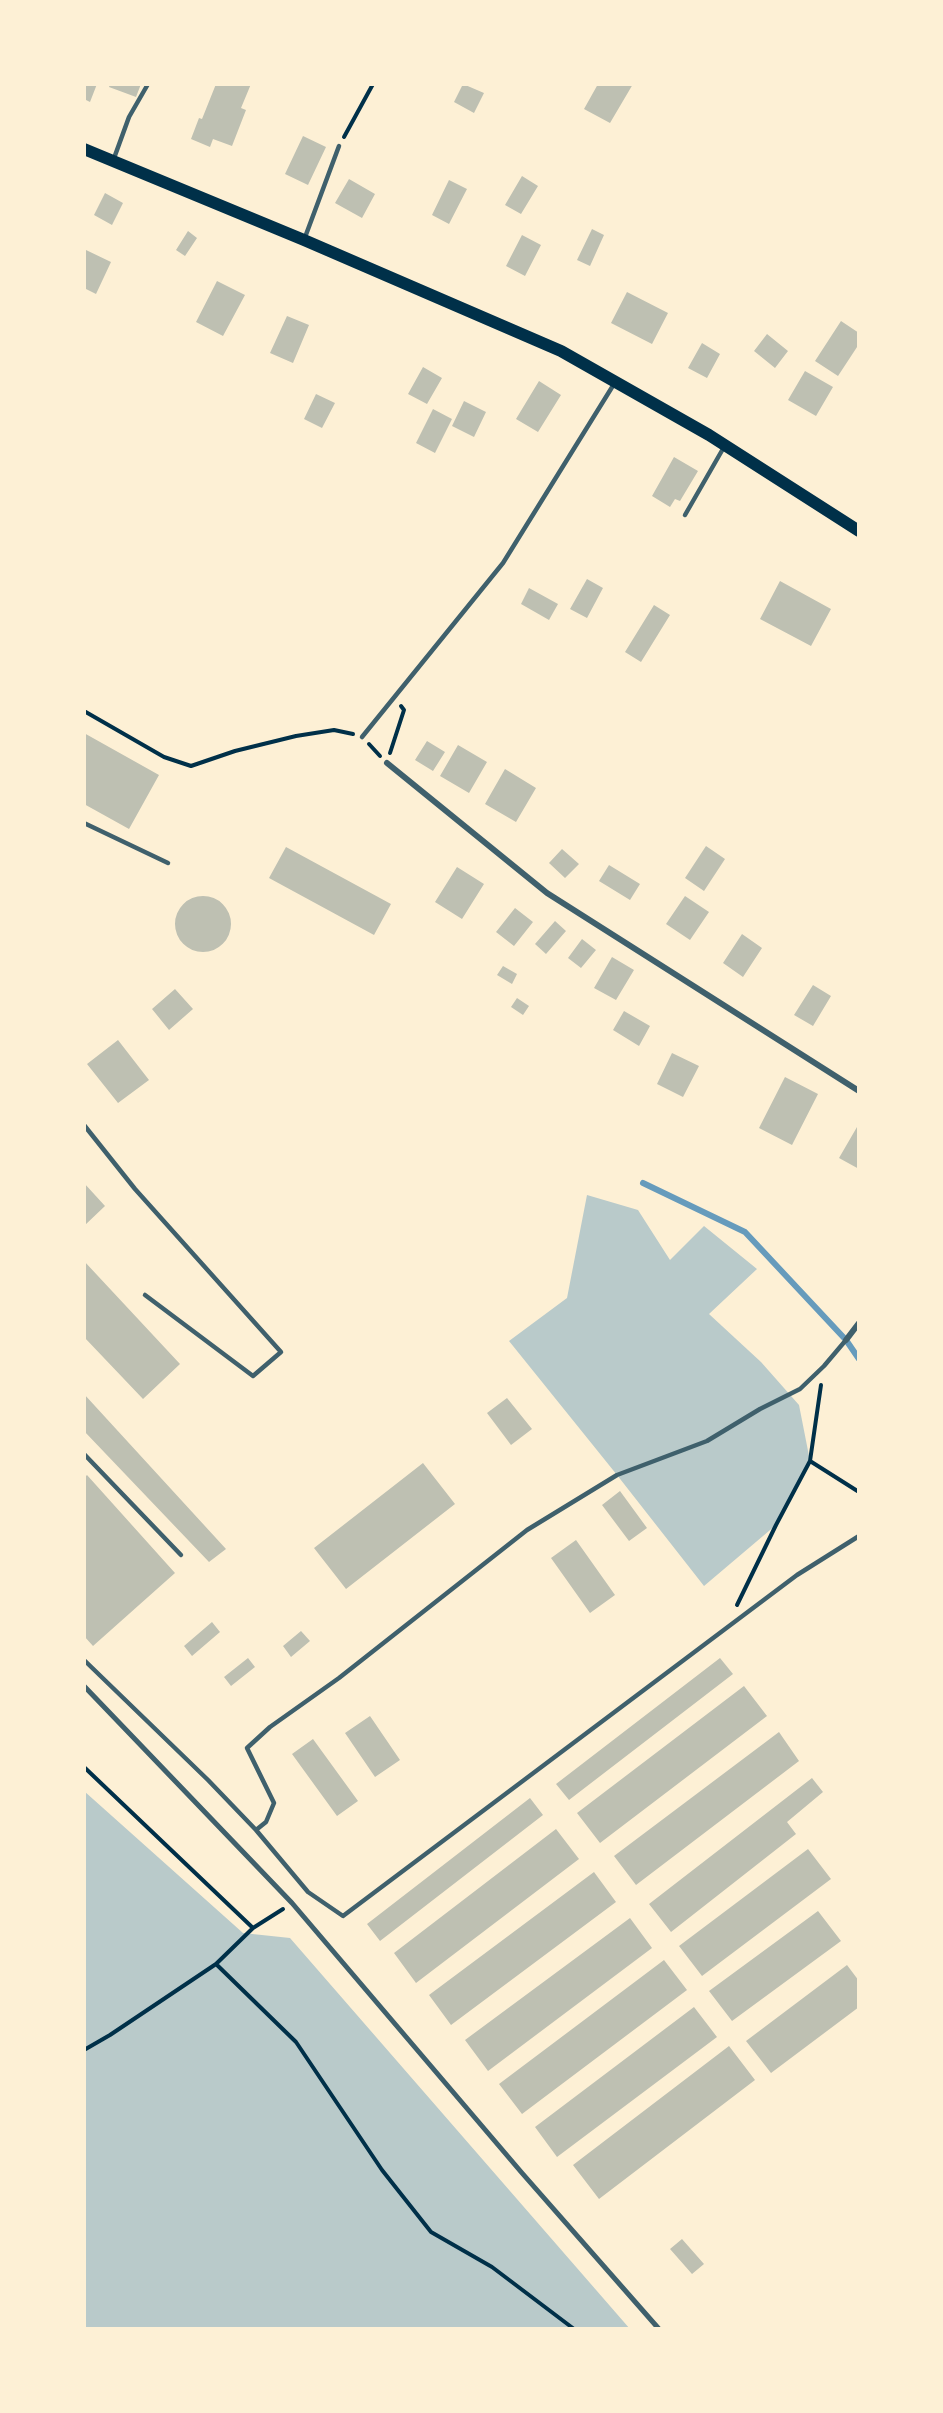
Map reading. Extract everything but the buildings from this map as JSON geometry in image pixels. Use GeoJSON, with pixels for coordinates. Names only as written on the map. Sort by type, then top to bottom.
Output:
{"type":"FeatureCollection","features":[{"type":"Feature","properties":{"kind":"main road"},"geometry":{"type":"LineString","coordinates":[[84,149],[304,240],[561,351],[725,446],[859,531]]}},
{"type":"Feature","properties":{"kind":"street"},"geometry":{"type":"LineString","coordinates":[[387,763],[547,893],[859,1091]]}},
{"type":"Feature","properties":{"kind":"street"},"geometry":{"type":"LineString","coordinates":[[846,1340],[859,1323]]}},
{"type":"Feature","properties":{"kind":"street"},"geometry":{"type":"LineString","coordinates":[[84,1686],[292,1903],[522,2173],[659,2329]]}},
{"type":"Feature","properties":{"kind":"lane"},"geometry":{"type":"LineString","coordinates":[[113,161],[129,117],[148,84]]}},
{"type":"Feature","properties":{"kind":"lane"},"geometry":{"type":"LineString","coordinates":[[304,240],[339,146]]}},
{"type":"Feature","properties":{"kind":"lane"},"geometry":{"type":"LineString","coordinates":[[362,737],[503,563],[616,382]]}},
{"type":"Feature","properties":{"kind":"lane"},"geometry":{"type":"LineString","coordinates":[[685,515],[725,446]]}},
{"type":"Feature","properties":{"kind":"lane"},"geometry":{"type":"LineString","coordinates":[[84,823],[168,863]]}},
{"type":"Feature","properties":{"kind":"lane"},"geometry":{"type":"LineString","coordinates":[[84,1125],[135,1188],[281,1352],[253,1376],[145,1294]]}},
{"type":"Feature","properties":{"kind":"lane"},"geometry":{"type":"LineString","coordinates":[[256,1830],[266,1822],[274,1803],[247,1748],[270,1727],[339,1678],[527,1530],[617,1474],[707,1441],[800,1389],[846,1340]]}},
{"type":"Feature","properties":{"kind":"lane"},"geometry":{"type":"LineString","coordinates":[[84,1454],[181,1555]]}},
{"type":"Feature","properties":{"kind":"lane"},"geometry":{"type":"LineString","coordinates":[[84,1660],[208,1780],[256,1830],[308,1892],[343,1916],[797,1575],[859,1536]]}},
{"type":"Feature","properties":{"kind":"path"},"geometry":{"type":"LineString","coordinates":[[339,146],[373,84]]}},
{"type":"Feature","properties":{"kind":"path"},"geometry":{"type":"LineString","coordinates":[[84,711],[164,757],[191,766],[235,751],[334,729],[362,737],[387,763],[404,710],[394,696]]}},
{"type":"Feature","properties":{"kind":"path"},"geometry":{"type":"LineString","coordinates":[[726,1629],[810,1461],[824,1366]]}},
{"type":"Feature","properties":{"kind":"path"},"geometry":{"type":"LineString","coordinates":[[810,1461],[859,1492]]}},
{"type":"Feature","properties":{"kind":"path"},"geometry":{"type":"LineString","coordinates":[[84,1767],[253,1928]]}},
{"type":"Feature","properties":{"kind":"path"},"geometry":{"type":"LineString","coordinates":[[84,1774],[94,1776]]}},
{"type":"Feature","properties":{"kind":"path"},"geometry":{"type":"LineString","coordinates":[[84,2050],[216,1964],[253,1928],[292,1903]]}},
{"type":"Feature","properties":{"kind":"path"},"geometry":{"type":"LineString","coordinates":[[216,1964],[296,2042],[382,2170],[431,2232],[492,2267],[574,2329]]}},
{"type":"Feature","properties":{"kind":"shaded area"},"geometry":{"type":"Polygon","coordinates":[[[587,1195],[638,1210],[670,1260],[704,1226],[757,1269],[709,1314],[761,1362],[799,1405],[810,1461],[776,1525],[704,1586],[509,1341],[567,1298],[587,1195]]]}},
{"type":"Feature","properties":{"kind":"shaded area"},"geometry":{"type":"Polygon","coordinates":[[[84,1791],[243,1933],[290,1938],[630,2329],[84,2329],[84,1791]]]}},
{"type":"Feature","properties":{"kind":"waterway"},"geometry":{"type":"LineString","coordinates":[[643,1183],[745,1232],[846,1340],[859,1359]]}}]}
